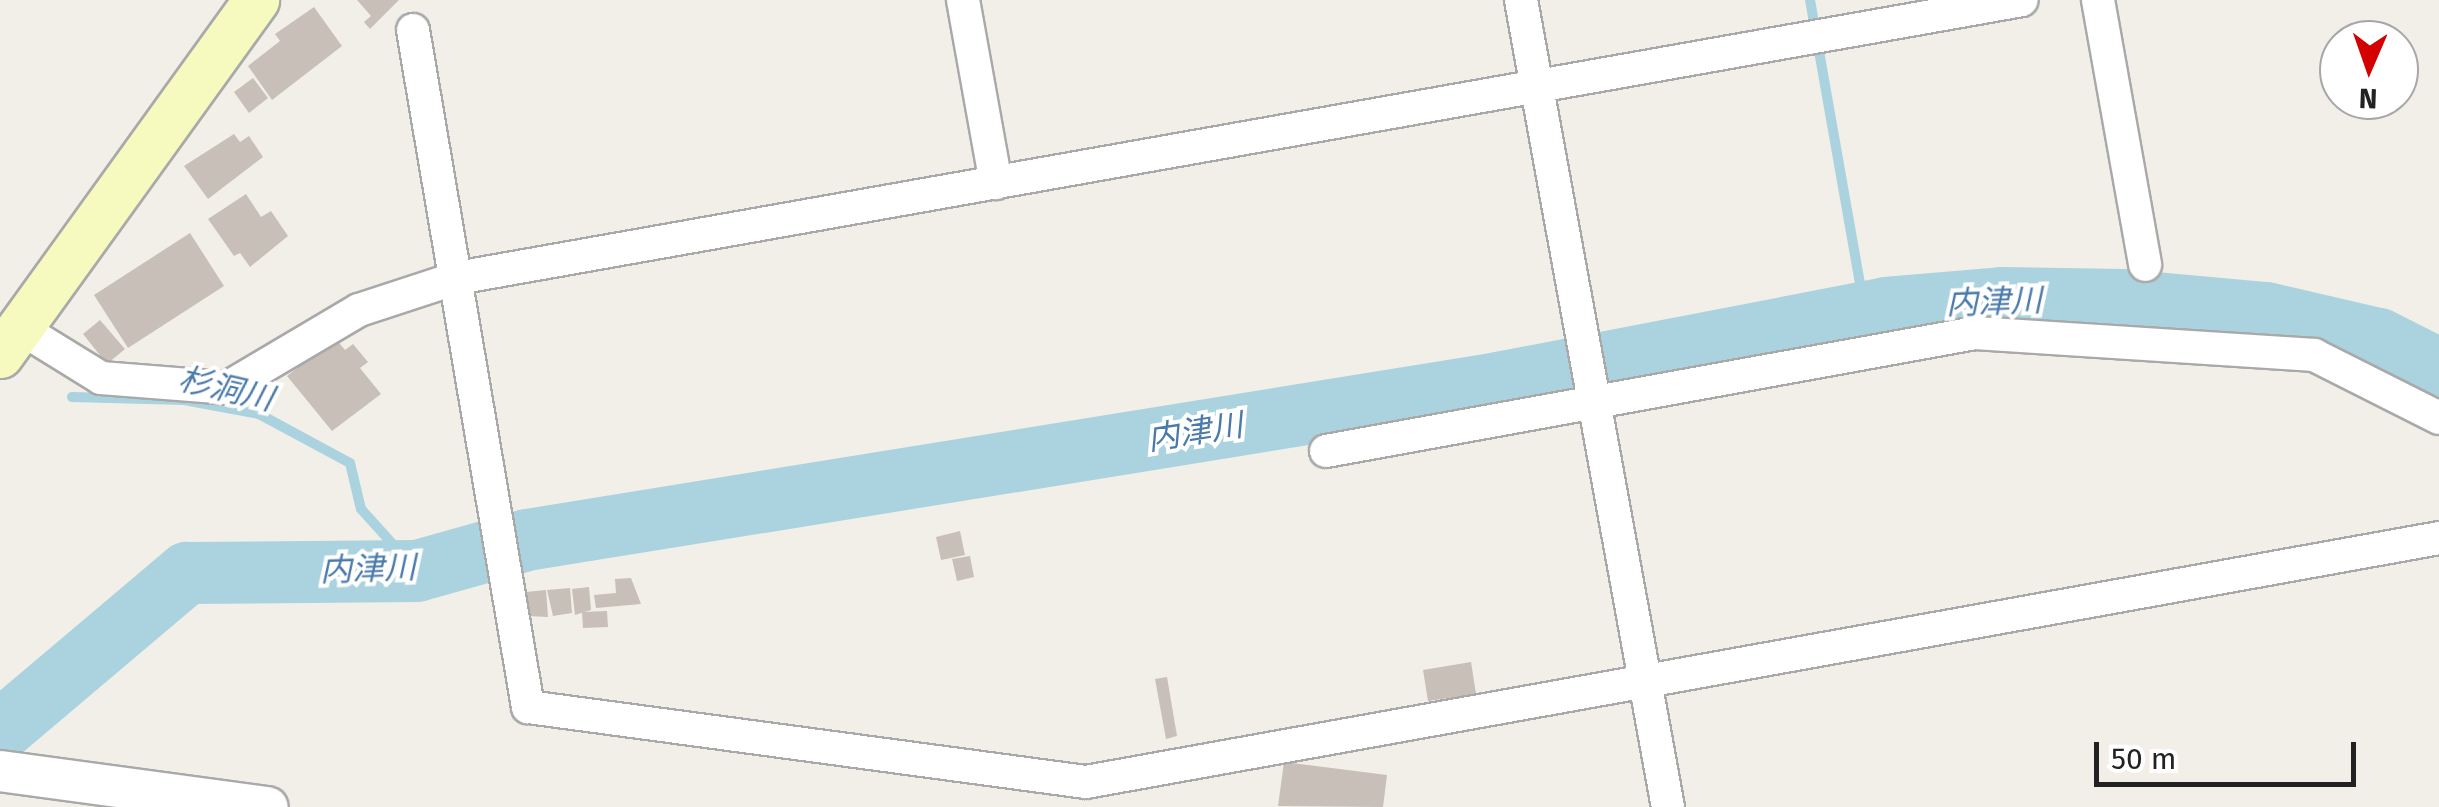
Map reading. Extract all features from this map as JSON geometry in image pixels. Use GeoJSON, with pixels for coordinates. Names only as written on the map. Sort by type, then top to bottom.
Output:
{"type":"FeatureCollection","features":[{"type":"Feature","properties":{"kind":"main road"},"geometry":{"type":"LineString","coordinates":[[10,342],[256,0]]}},
{"type":"Feature","properties":{"kind":"street"},"geometry":{"type":"LineString","coordinates":[[963,0],[996,183]]}},
{"type":"Feature","properties":{"kind":"street"},"geometry":{"type":"LineString","coordinates":[[1521,0],[1668,807]]}},
{"type":"Feature","properties":{"kind":"street"},"geometry":{"type":"LineString","coordinates":[[10,342],[101,378],[227,388],[359,310],[457,278],[2022,0]]}},
{"type":"Feature","properties":{"kind":"street"},"geometry":{"type":"LineString","coordinates":[[2098,0],[2145,265]]}},
{"type":"Feature","properties":{"kind":"street"},"geometry":{"type":"LineString","coordinates":[[412,30],[528,707],[1086,782],[1644,677],[2439,538]]}},
{"type":"Feature","properties":{"kind":"street"},"geometry":{"type":"LineString","coordinates":[[1326,451],[1598,406],[1975,334],[2314,355],[2439,418]]}},
{"type":"Feature","properties":{"kind":"street"},"geometry":{"type":"LineString","coordinates":[[0,771],[268,807]]}},
{"type":"Feature","properties":{"kind":"building"},"geometry":{"type":"Polygon","coordinates":[[[357,0],[399,0],[370,29],[364,22],[371,16],[357,0]]]}},
{"type":"Feature","properties":{"kind":"building"},"geometry":{"type":"Polygon","coordinates":[[[314,7],[342,46],[272,100],[248,66],[280,41],[275,34],[314,7]]]}},
{"type":"Feature","properties":{"kind":"building"},"geometry":{"type":"Polygon","coordinates":[[[253,78],[268,98],[249,113],[234,92],[253,78]]]}},
{"type":"Feature","properties":{"kind":"building"},"geometry":{"type":"Polygon","coordinates":[[[234,134],[240,142],[249,136],[263,157],[208,199],[184,166],[234,134]]]}},
{"type":"Feature","properties":{"kind":"building"},"geometry":{"type":"Polygon","coordinates":[[[246,194],[261,217],[271,211],[288,236],[250,267],[240,253],[234,256],[208,219],[246,194]]]}},
{"type":"Feature","properties":{"kind":"building"},"geometry":{"type":"Polygon","coordinates":[[[190,233],[224,286],[128,348],[94,295],[190,233]]]}},
{"type":"Feature","properties":{"kind":"building"},"geometry":{"type":"Polygon","coordinates":[[[100,320],[125,349],[107,364],[83,334],[100,320]]]}},
{"type":"Feature","properties":{"kind":"building"},"geometry":{"type":"Polygon","coordinates":[[[335,338],[345,350],[353,344],[368,362],[360,368],[381,394],[332,431],[287,376],[335,338]]]}},
{"type":"Feature","properties":{"kind":"building"},"geometry":{"type":"Polygon","coordinates":[[[960,531],[965,555],[941,560],[936,537],[960,531]]]}},
{"type":"Feature","properties":{"kind":"building"},"geometry":{"type":"Polygon","coordinates":[[[970,556],[974,577],[957,581],[952,559],[970,556]]]}},
{"type":"Feature","properties":{"kind":"building"},"geometry":{"type":"Polygon","coordinates":[[[631,578],[641,604],[596,608],[594,595],[616,593],[615,579],[631,578]]]}},
{"type":"Feature","properties":{"kind":"building"},"geometry":{"type":"Polygon","coordinates":[[[589,587],[591,610],[575,615],[572,589],[589,587]]]}},
{"type":"Feature","properties":{"kind":"building"},"geometry":{"type":"Polygon","coordinates":[[[570,588],[572,613],[553,616],[547,590],[570,588]]]}},
{"type":"Feature","properties":{"kind":"building"},"geometry":{"type":"Polygon","coordinates":[[[546,590],[548,617],[528,616],[526,592],[546,590]]]}},
{"type":"Feature","properties":{"kind":"building"},"geometry":{"type":"Polygon","coordinates":[[[607,611],[608,627],[583,628],[582,612],[607,611]]]}},
{"type":"Feature","properties":{"kind":"building"},"geometry":{"type":"Polygon","coordinates":[[[1471,662],[1476,694],[1428,701],[1423,670],[1471,662]]]}},
{"type":"Feature","properties":{"kind":"building"},"geometry":{"type":"Polygon","coordinates":[[[1167,677],[1177,736],[1166,739],[1155,679],[1167,677]]]}},
{"type":"Feature","properties":{"kind":"building"},"geometry":{"type":"Polygon","coordinates":[[[1284,762],[1387,775],[1383,807],[1278,806],[1284,762]]]}},
{"type":"Feature","properties":{"kind":"waterway"},"geometry":{"type":"LineString","coordinates":[[1810,0],[1860,285],[1886,308]]}},
{"type":"Feature","properties":{"kind":"waterway","name":"内津川"},"geometry":{"type":"LineString","coordinates":[[0,731],[187,573],[417,571],[527,540],[1498,383],[1886,308],[2002,298],[2123,300],[2266,313],[2379,339],[2439,369]]}},
{"type":"Feature","properties":{"kind":"waterway","name":"杉洞川"},"geometry":{"type":"LineString","coordinates":[[72,397],[184,400],[259,414],[350,463],[361,509],[417,571]]}}]}
